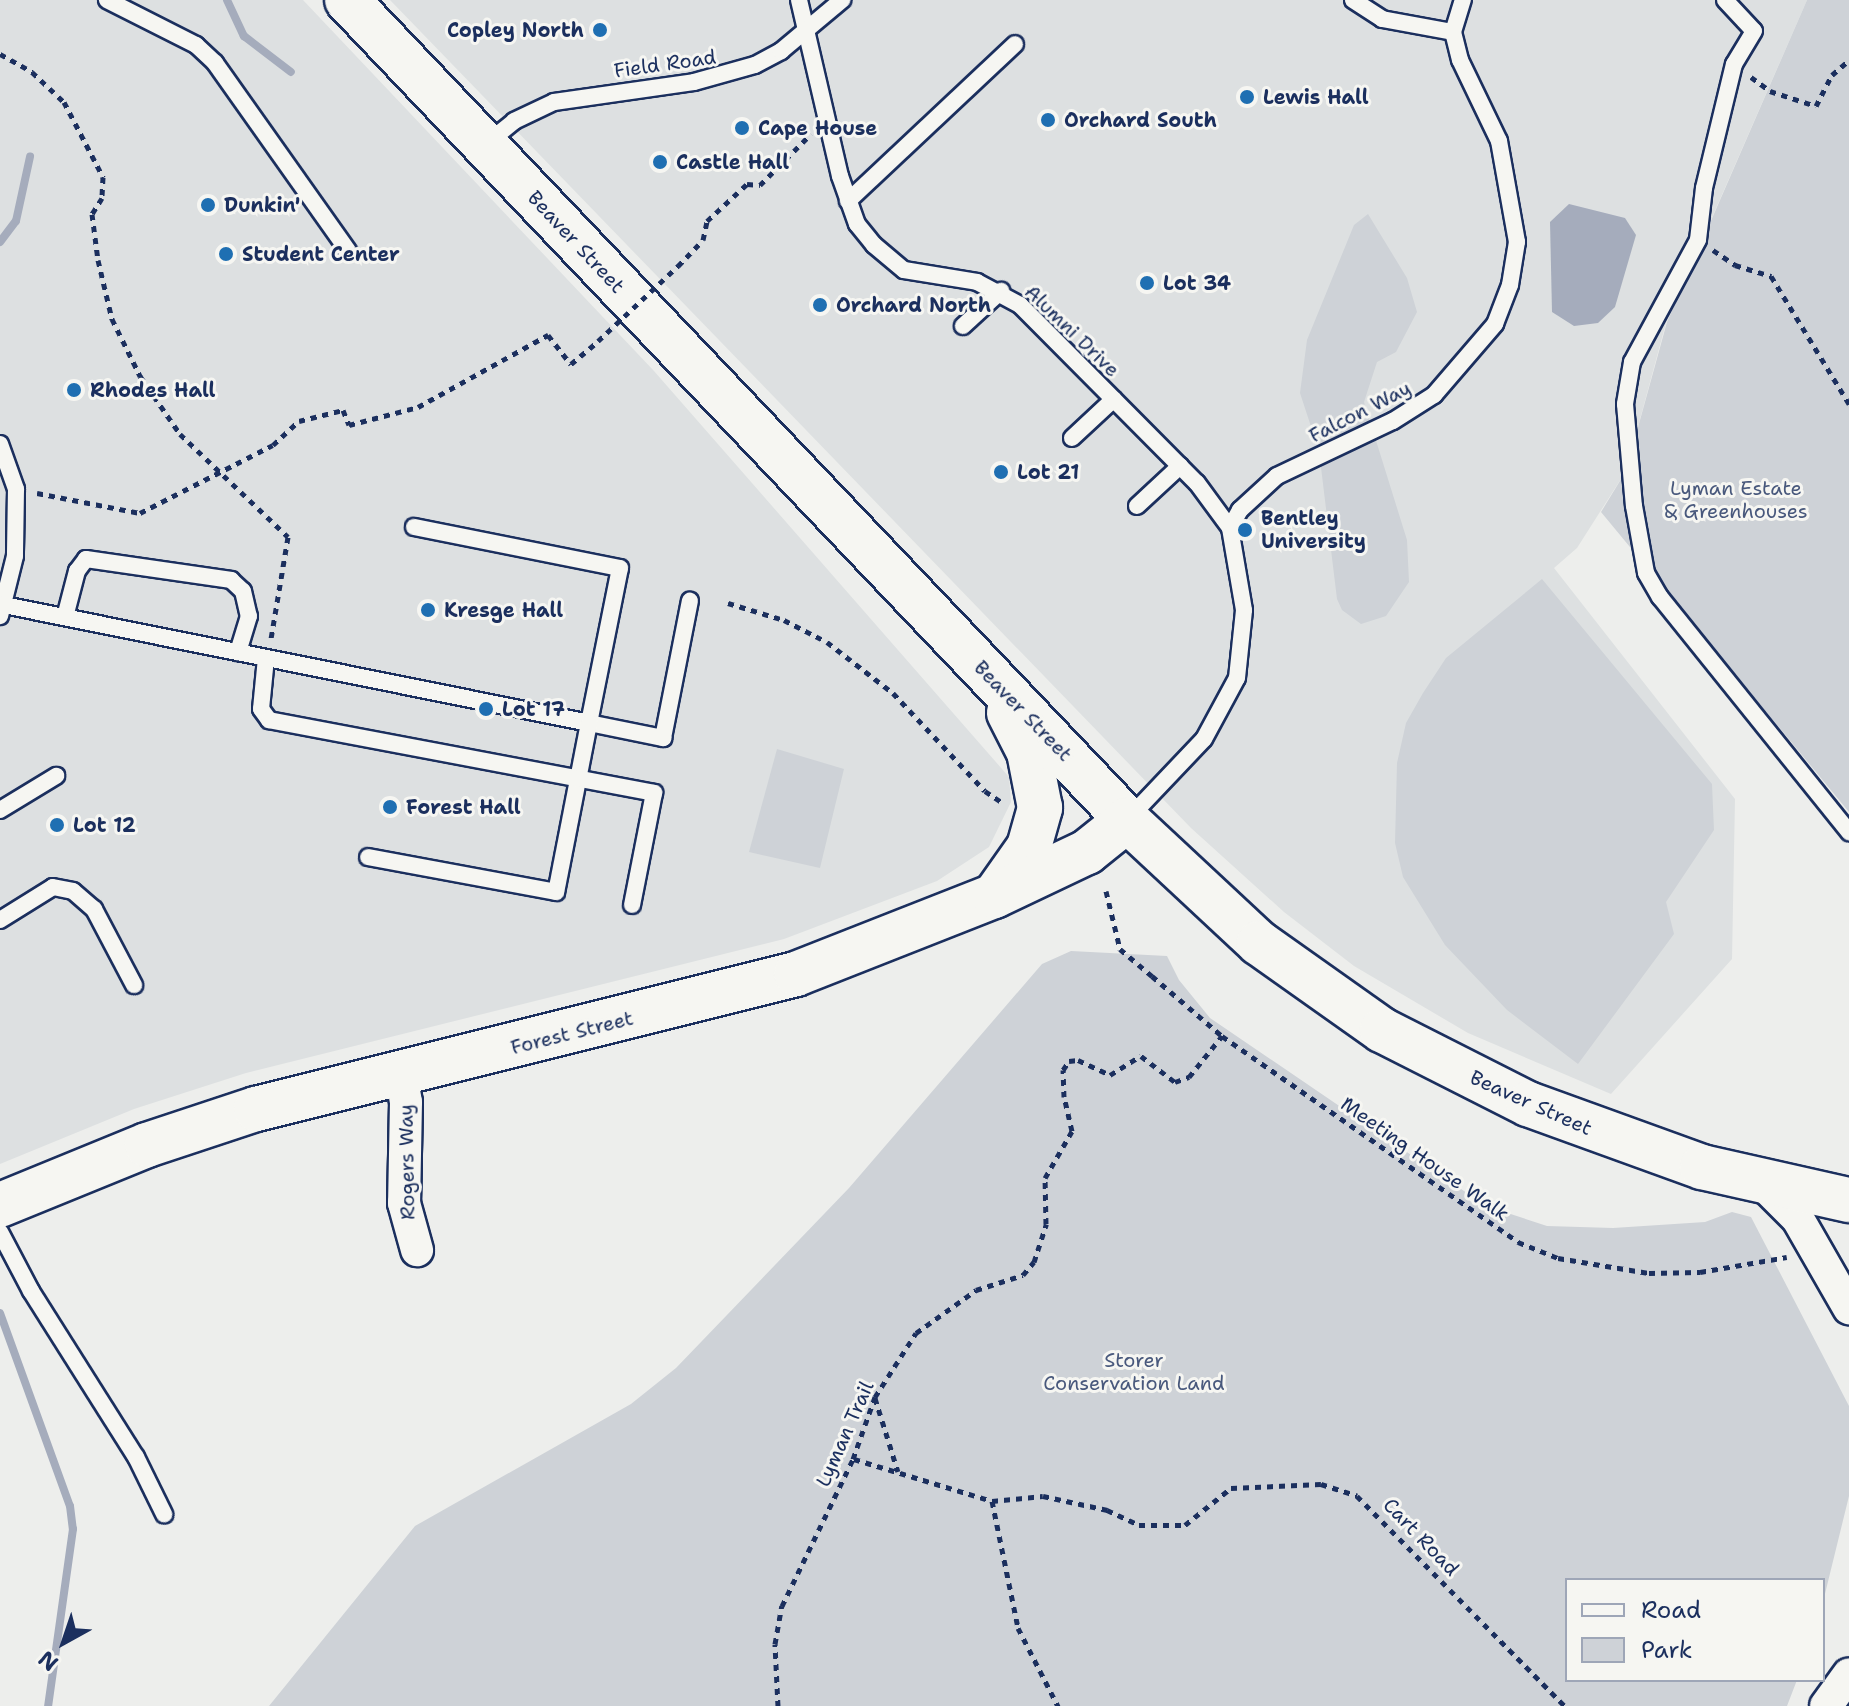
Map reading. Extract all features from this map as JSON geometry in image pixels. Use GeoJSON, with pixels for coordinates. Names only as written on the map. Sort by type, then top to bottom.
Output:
{"type":"FeatureCollection","features":[{"type":"Feature","properties":{"kind":"main road","name":"Beaver Street"},"geometry":{"type":"LineString","coordinates":[[347,0],[1127,820],[1259,943],[1382,1030],[1567,1120],[1761,1182],[1849,1200]]}},
{"type":"Feature","properties":{"kind":"main road"},"geometry":{"type":"LineString","coordinates":[[956,640],[1019,731],[1038,782],[1040,808],[1029,847],[994,896]]}},
{"type":"Feature","properties":{"kind":"main road","name":"Forest Street"},"geometry":{"type":"LineString","coordinates":[[0,1205],[180,1133],[401,1074],[764,984],[885,943],[1087,852],[1127,820]]}},
{"type":"Feature","properties":{"kind":"street","name":"Rogers Way"},"geometry":{"type":"LineString","coordinates":[[401,1074],[406,1102],[404,1203],[417,1250]]}},
{"type":"Feature","properties":{"kind":"street"},"geometry":{"type":"LineString","coordinates":[[1761,1182],[1798,1219],[1849,1308]]}},
{"type":"Feature","properties":{"kind":"street"},"geometry":{"type":"LineString","coordinates":[[1826,1706],[1849,1674]]}},
{"type":"Feature","properties":{"kind":"lane"},"geometry":{"type":"LineString","coordinates":[[107,0],[196,45],[215,63],[348,251]]}},
{"type":"Feature","properties":{"kind":"lane","name":"Alumni Drive"},"geometry":{"type":"LineString","coordinates":[[799,0],[848,201],[874,245],[904,270],[1001,291],[1180,466],[1230,528]]}},
{"type":"Feature","properties":{"kind":"lane","name":"Field Road"},"geometry":{"type":"LineString","coordinates":[[485,145],[514,121],[554,102],[726,75],[781,51],[842,0]]}},
{"type":"Feature","properties":{"kind":"lane"},"geometry":{"type":"LineString","coordinates":[[1353,0],[1382,19],[1453,32],[1463,0]]}},
{"type":"Feature","properties":{"kind":"lane"},"geometry":{"type":"LineString","coordinates":[[1725,0],[1754,31],[1734,64],[1704,188],[1698,240],[1632,362],[1625,404],[1634,506],[1646,573],[1849,832]]}},
{"type":"Feature","properties":{"kind":"lane","name":"Falcon Way"},"geometry":{"type":"LineString","coordinates":[[1230,528],[1254,492],[1277,476],[1393,421],[1434,395],[1495,324],[1510,285],[1517,242],[1499,141],[1460,60],[1453,32]]}},
{"type":"Feature","properties":{"kind":"lane"},"geometry":{"type":"LineString","coordinates":[[848,201],[1015,44]]}},
{"type":"Feature","properties":{"kind":"lane"},"geometry":{"type":"LineString","coordinates":[[963,326],[1001,291]]}},
{"type":"Feature","properties":{"kind":"lane"},"geometry":{"type":"LineString","coordinates":[[1072,438],[1114,399]]}},
{"type":"Feature","properties":{"kind":"lane"},"geometry":{"type":"LineString","coordinates":[[0,444],[16,489],[15,556],[2,611],[65,617],[663,738],[690,601]]}},
{"type":"Feature","properties":{"kind":"lane"},"geometry":{"type":"LineString","coordinates":[[1137,506],[1180,466]]}},
{"type":"Feature","properties":{"kind":"lane"},"geometry":{"type":"LineString","coordinates":[[368,857],[556,892],[620,568],[414,527]]}},
{"type":"Feature","properties":{"kind":"lane"},"geometry":{"type":"LineString","coordinates":[[1127,820],[1204,739],[1237,678],[1244,610],[1230,528]]}},
{"type":"Feature","properties":{"kind":"lane"},"geometry":{"type":"LineString","coordinates":[[65,617],[77,571],[86,559],[231,580],[243,591],[249,616],[238,652]]}},
{"type":"Feature","properties":{"kind":"lane"},"geometry":{"type":"LineString","coordinates":[[268,658],[261,709],[269,720],[654,793],[632,905]]}},
{"type":"Feature","properties":{"kind":"lane"},"geometry":{"type":"LineString","coordinates":[[0,810],[56,776]]}},
{"type":"Feature","properties":{"kind":"lane"},"geometry":{"type":"LineString","coordinates":[[0,920],[53,887],[73,891],[94,909],[134,985]]}},
{"type":"Feature","properties":{"kind":"lane"},"geometry":{"type":"LineString","coordinates":[[0,1232],[31,1291],[136,1457],[164,1514]]}},
{"type":"Feature","properties":{"kind":"path"},"geometry":{"type":"LineString","coordinates":[[0,54],[32,72],[64,102],[103,177],[102,198],[92,214],[112,319],[160,407],[180,434],[288,537],[268,658]]}},
{"type":"Feature","properties":{"kind":"path"},"geometry":{"type":"LineString","coordinates":[[1734,64],[1770,91],[1816,106],[1832,75],[1849,60]]}},
{"type":"Feature","properties":{"kind":"path"},"geometry":{"type":"LineString","coordinates":[[16,489],[140,513],[273,445],[299,421],[343,410],[349,425],[418,407],[548,335],[571,364],[703,240],[707,221],[747,184],[760,185],[826,120]]}},
{"type":"Feature","properties":{"kind":"path"},"geometry":{"type":"LineString","coordinates":[[1698,240],[1735,265],[1771,276],[1849,404]]}},
{"type":"Feature","properties":{"kind":"path"},"geometry":{"type":"LineString","coordinates":[[728,603],[784,620],[827,642],[893,693],[985,791],[1019,808]]}},
{"type":"Feature","properties":{"kind":"path","name":"Meeting House Walk"},"geometry":{"type":"LineString","coordinates":[[1106,891],[1120,949],[1222,1036],[1518,1242],[1570,1260],[1649,1273],[1761,1264]]}},
{"type":"Feature","properties":{"kind":"path","name":"Lyman Trail"},"geometry":{"type":"LineString","coordinates":[[778,1706],[775,1644],[782,1606],[853,1459],[875,1397],[916,1333],[976,1290],[1023,1275],[1034,1262],[1046,1224],[1045,1178],[1072,1131],[1064,1097],[1063,1070],[1069,1061],[1078,1060],[1110,1075],[1141,1056],[1175,1082],[1189,1077],[1222,1036]]}},
{"type":"Feature","properties":{"kind":"path"},"geometry":{"type":"LineString","coordinates":[[875,1397],[898,1472]]}},
{"type":"Feature","properties":{"kind":"path","name":"Cart Road"},"geometry":{"type":"LineString","coordinates":[[853,1459],[992,1501],[1043,1496],[1107,1510],[1139,1525],[1185,1525],[1231,1488],[1321,1484],[1357,1496],[1565,1706]]}},
{"type":"Feature","properties":{"kind":"path"},"geometry":{"type":"LineString","coordinates":[[992,1501],[1018,1628],[1058,1706]]}},
{"type":"Feature","properties":{"kind":"shaded area"},"geometry":{"type":"Polygon","coordinates":[[[0,0],[303,0],[654,371],[1009,777],[1011,802],[989,847],[937,881],[784,939],[246,1073],[134,1109],[0,1164],[0,0]]]}},
{"type":"Feature","properties":{"kind":"shaded area","name":"Bentley University"},"geometry":{"type":"Polygon","coordinates":[[[390,0],[1807,0],[1666,323],[1626,471],[1577,548],[1554,568],[1735,799],[1732,959],[1611,1094],[1468,1033],[1354,966],[1284,912],[1191,828],[390,0]]]}},
{"type":"Feature","properties":{"kind":"green space","name":"Lyman Estate & Greenhouses"},"geometry":{"type":"Polygon","coordinates":[[[1807,0],[1849,0],[1849,812],[1601,512],[1626,471],[1667,322],[1807,0]]]}},
{"type":"Feature","properties":{"kind":"green space"},"geometry":{"type":"Polygon","coordinates":[[[1368,214],[1407,278],[1417,312],[1396,352],[1377,362],[1364,402],[1407,540],[1409,582],[1386,616],[1361,624],[1342,610],[1337,599],[1319,451],[1300,393],[1307,340],[1354,225],[1368,214]]]}},
{"type":"Feature","properties":{"kind":"green space"},"geometry":{"type":"Polygon","coordinates":[[[1542,579],[1712,784],[1714,830],[1666,902],[1674,934],[1578,1064],[1507,1010],[1445,945],[1403,877],[1395,843],[1397,763],[1406,723],[1446,658],[1542,579]]]}},
{"type":"Feature","properties":{"kind":"green space"},"geometry":{"type":"Polygon","coordinates":[[[777,749],[844,769],[820,868],[749,852],[777,749]]]}},
{"type":"Feature","properties":{"kind":"green space","name":"Storer Conservation Land"},"geometry":{"type":"Polygon","coordinates":[[[1071,951],[1167,956],[1179,980],[1210,1018],[1486,1206],[1547,1226],[1613,1228],[1705,1222],[1732,1212],[1751,1217],[1849,1406],[1849,1496],[1825,1594],[1825,1578],[1565,1578],[1565,1682],[1796,1682],[1787,1706],[269,1706],[415,1526],[631,1404],[676,1368],[849,1188],[1042,964],[1071,951]]]}},
{"type":"Feature","properties":{"kind":"water"},"geometry":{"type":"Polygon","coordinates":[[[1569,204],[1625,218],[1636,235],[1615,307],[1598,323],[1574,326],[1552,312],[1550,222],[1569,204]]]}},
{"type":"Feature","properties":{"kind":"waterway"},"geometry":{"type":"LineString","coordinates":[[227,0],[244,36],[291,72]]}},
{"type":"Feature","properties":{"kind":"waterway"},"geometry":{"type":"LineString","coordinates":[[0,242],[16,221],[30,157]]}},
{"type":"Feature","properties":{"kind":"waterway"},"geometry":{"type":"LineString","coordinates":[[0,1313],[70,1506],[73,1529],[48,1706]]}},
{"type":"Feature","properties":{"kind":"place","name":"Copley North"},"geometry":{"type":"Point","coordinates":[600,30]}},
{"type":"Feature","properties":{"kind":"place","name":"Lewis Hall"},"geometry":{"type":"Point","coordinates":[1247,97]}},
{"type":"Feature","properties":{"kind":"place","name":"Orchard South"},"geometry":{"type":"Point","coordinates":[1048,120]}},
{"type":"Feature","properties":{"kind":"place","name":"Cape House"},"geometry":{"type":"Point","coordinates":[742,128]}},
{"type":"Feature","properties":{"kind":"place","name":"Castle Hall"},"geometry":{"type":"Point","coordinates":[660,162]}},
{"type":"Feature","properties":{"kind":"place","name":"Dunkin'"},"geometry":{"type":"Point","coordinates":[208,205]}},
{"type":"Feature","properties":{"kind":"place","name":"Student Center"},"geometry":{"type":"Point","coordinates":[226,254]}},
{"type":"Feature","properties":{"kind":"place","name":"Lot 34"},"geometry":{"type":"Point","coordinates":[1147,283]}},
{"type":"Feature","properties":{"kind":"place","name":"Orchard North"},"geometry":{"type":"Point","coordinates":[820,305]}},
{"type":"Feature","properties":{"kind":"place","name":"Rhodes Hall"},"geometry":{"type":"Point","coordinates":[74,390]}},
{"type":"Feature","properties":{"kind":"place","name":"Lot 21"},"geometry":{"type":"Point","coordinates":[1001,472]}},
{"type":"Feature","properties":{"kind":"place","name":"Bentley University"},"geometry":{"type":"Point","coordinates":[1245,530]}},
{"type":"Feature","properties":{"kind":"place","name":"Kresge Hall"},"geometry":{"type":"Point","coordinates":[428,610]}},
{"type":"Feature","properties":{"kind":"place","name":"Lot 17"},"geometry":{"type":"Point","coordinates":[486,709]}},
{"type":"Feature","properties":{"kind":"place","name":"Forest Hall"},"geometry":{"type":"Point","coordinates":[390,807]}},
{"type":"Feature","properties":{"kind":"place","name":"Lot 12"},"geometry":{"type":"Point","coordinates":[57,825]}}]}
